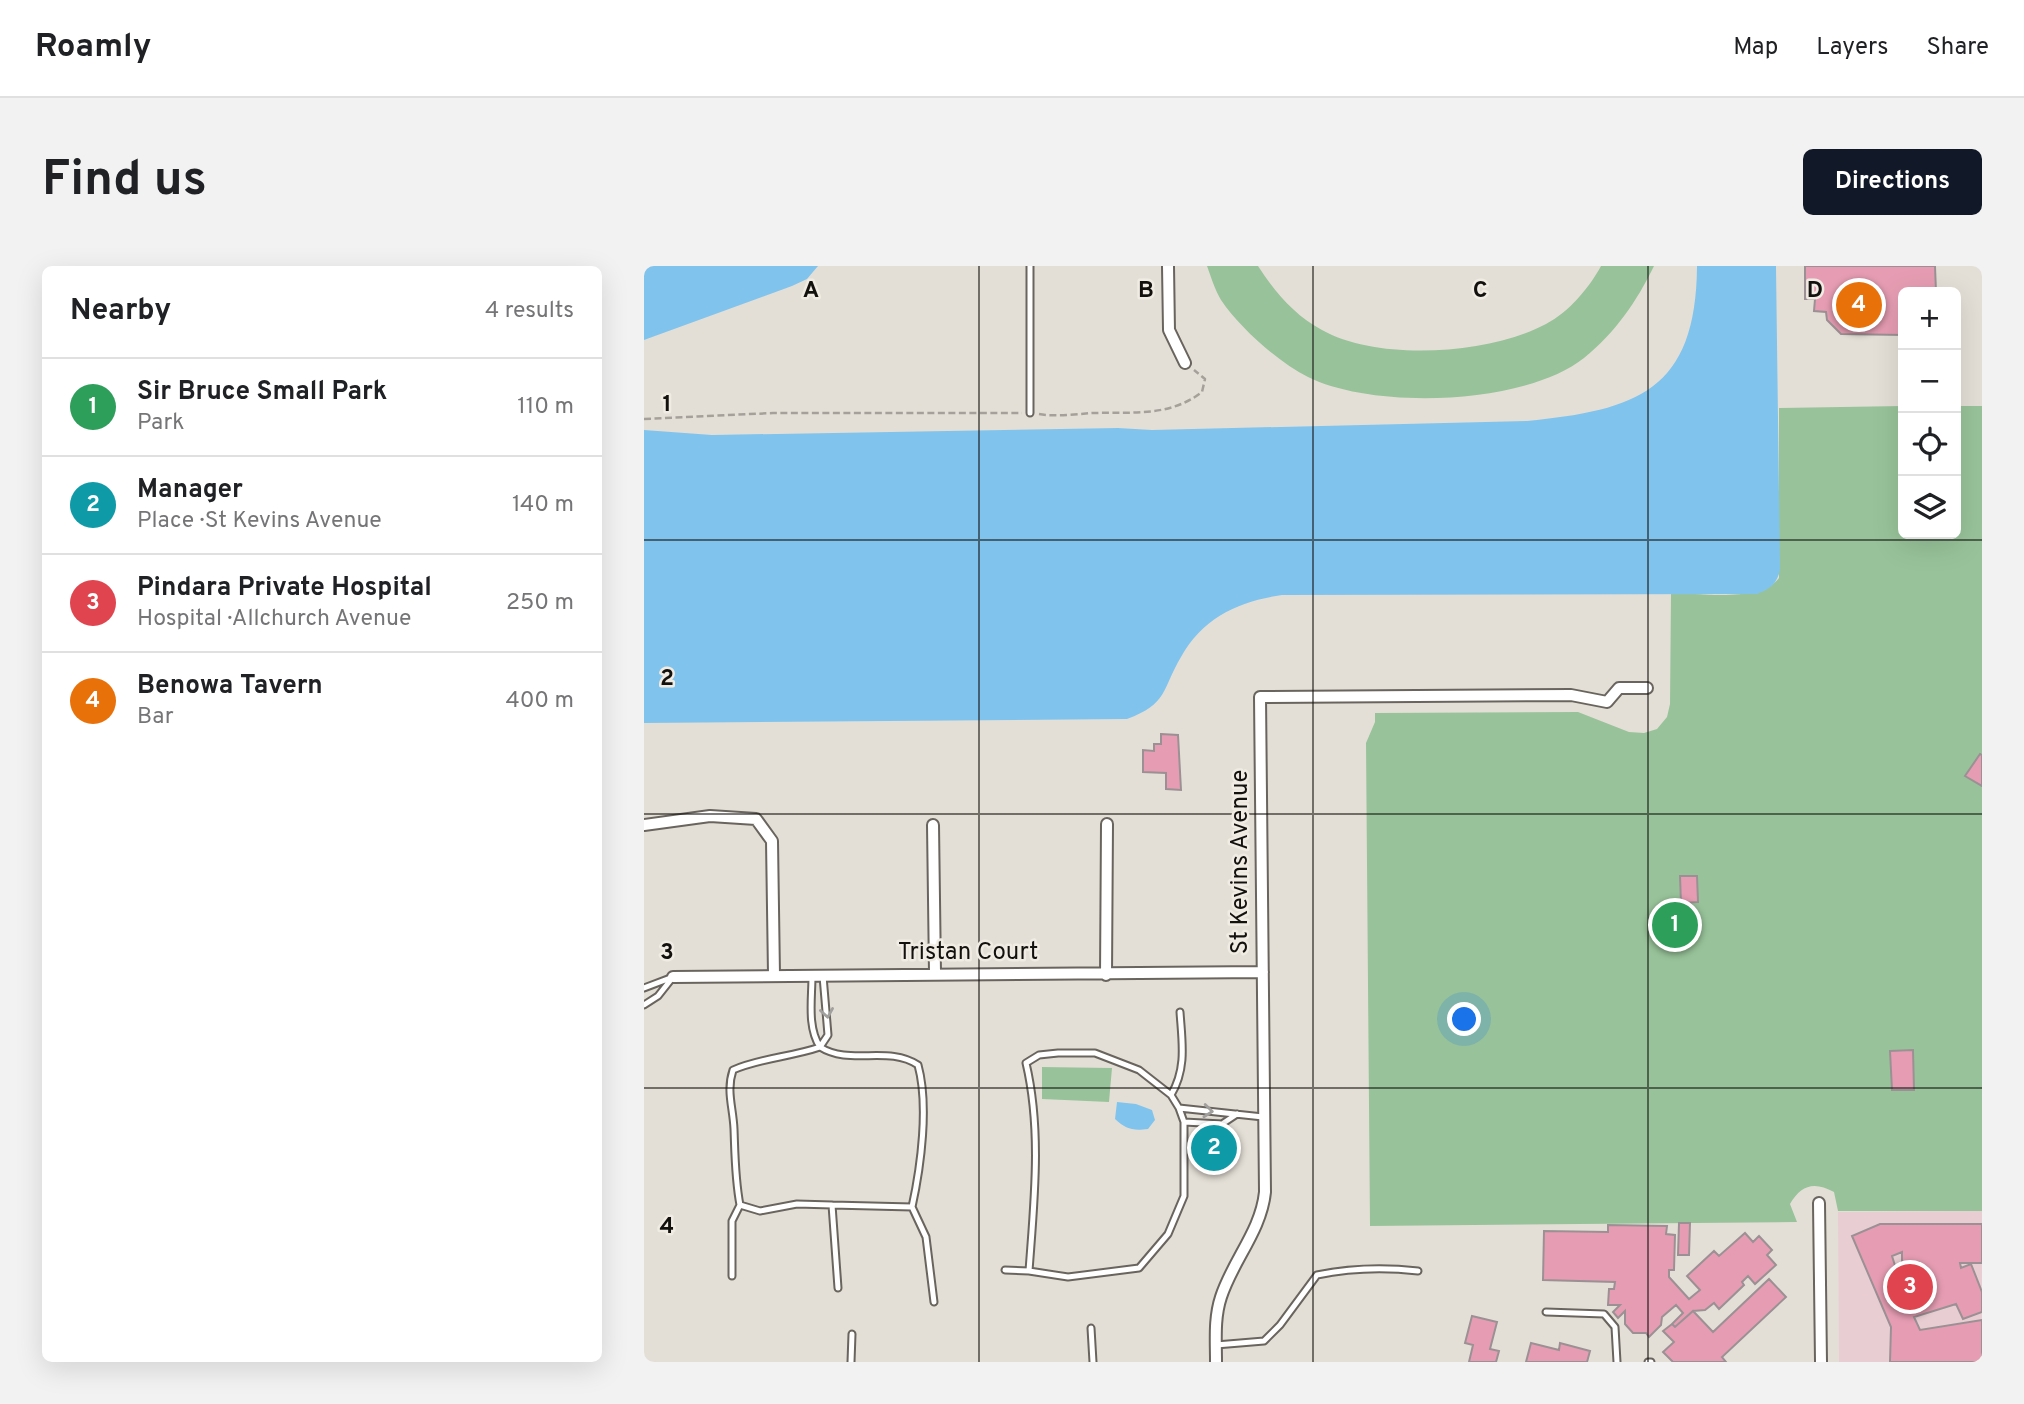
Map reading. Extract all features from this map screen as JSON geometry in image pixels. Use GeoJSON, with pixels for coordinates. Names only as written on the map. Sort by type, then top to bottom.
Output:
{"type":"FeatureCollection","features":[{"type":"Feature","properties":{"kind":"street"},"geometry":{"type":"LineString","coordinates":[[1168,266],[1169,330],[1185,363]]}},
{"type":"Feature","properties":{"kind":"street","name":"St Kevins Avenue"},"geometry":{"type":"LineString","coordinates":[[1216,1362],[1216,1318],[1222,1294],[1264,1206],[1261,697],[1571,695],[1606,702],[1619,688],[1647,688]]}},
{"type":"Feature","properties":{"kind":"street"},"geometry":{"type":"LineString","coordinates":[[644,825],[710,816],[756,819],[772,841],[774,975]]}},
{"type":"Feature","properties":{"kind":"street"},"geometry":{"type":"LineString","coordinates":[[1106,975],[1107,824]]}},
{"type":"Feature","properties":{"kind":"street"},"geometry":{"type":"LineString","coordinates":[[933,825],[936,973]]}},
{"type":"Feature","properties":{"kind":"street","name":"Tristan Court"},"geometry":{"type":"LineString","coordinates":[[673,977],[1263,972]]}},
{"type":"Feature","properties":{"kind":"street"},"geometry":{"type":"LineString","coordinates":[[1819,1203],[1821,1362]]}},
{"type":"Feature","properties":{"kind":"lane"},"geometry":{"type":"LineString","coordinates":[[1030,266],[1030,413]]}},
{"type":"Feature","properties":{"kind":"lane"},"geometry":{"type":"LineString","coordinates":[[818,976],[812,1017],[814,1039],[820,1047],[834,1056],[904,1056],[918,1065],[923,1082],[919,1175],[912,1207],[926,1237],[934,1302]]}},
{"type":"Feature","properties":{"kind":"lane"},"geometry":{"type":"LineString","coordinates":[[732,1276],[732,1221],[740,1205],[734,1178],[734,1125],[727,1087],[733,1070],[749,1063],[790,1057],[820,1047],[828,1035],[818,976]]}},
{"type":"Feature","properties":{"kind":"lane"},"geometry":{"type":"LineString","coordinates":[[644,988],[673,977]]}},
{"type":"Feature","properties":{"kind":"lane"},"geometry":{"type":"LineString","coordinates":[[644,1005],[657,996],[673,977]]}},
{"type":"Feature","properties":{"kind":"lane"},"geometry":{"type":"LineString","coordinates":[[1171,1095],[1181,1078],[1183,1051],[1180,1012]]}},
{"type":"Feature","properties":{"kind":"lane"},"geometry":{"type":"LineString","coordinates":[[1005,1270],[1029,1270],[1068,1277],[1139,1268],[1168,1234],[1184,1196],[1184,1122],[1171,1095],[1139,1070],[1095,1052],[1039,1055],[1026,1063],[1035,1123],[1035,1189],[1029,1270]]}},
{"type":"Feature","properties":{"kind":"lane"},"geometry":{"type":"LineString","coordinates":[[1179,1108],[1264,1117]]}},
{"type":"Feature","properties":{"kind":"lane"},"geometry":{"type":"LineString","coordinates":[[1184,1122],[1222,1124],[1237,1114]]}},
{"type":"Feature","properties":{"kind":"lane"},"geometry":{"type":"LineString","coordinates":[[740,1205],[760,1211],[797,1204],[912,1207]]}},
{"type":"Feature","properties":{"kind":"lane"},"geometry":{"type":"LineString","coordinates":[[832,1205],[838,1288]]}},
{"type":"Feature","properties":{"kind":"lane"},"geometry":{"type":"LineString","coordinates":[[1216,1345],[1264,1341],[1280,1325],[1317,1275],[1341,1270],[1385,1267],[1418,1270]]}},
{"type":"Feature","properties":{"kind":"lane"},"geometry":{"type":"LineString","coordinates":[[1546,1312],[1604,1314],[1615,1327],[1618,1362]]}},
{"type":"Feature","properties":{"kind":"lane"},"geometry":{"type":"LineString","coordinates":[[1091,1328],[1093,1362]]}},
{"type":"Feature","properties":{"kind":"lane"},"geometry":{"type":"LineString","coordinates":[[851,1362],[852,1334]]}},
{"type":"Feature","properties":{"kind":"path"},"geometry":{"type":"LineString","coordinates":[[644,419],[773,413],[1150,413],[1189,402],[1202,392],[1205,379],[1185,363]]}},
{"type":"Feature","properties":{"kind":"shaded area"},"geometry":{"type":"Polygon","coordinates":[[[1982,1211],[1982,1362],[1839,1362],[1838,1212],[1982,1211]]]}},
{"type":"Feature","properties":{"kind":"green space"},"geometry":{"type":"Polygon","coordinates":[[[1207,266],[1258,266],[1278,294],[1303,318],[1346,340],[1373,347],[1434,350],[1466,348],[1495,342],[1546,324],[1578,299],[1601,266],[1654,266],[1633,304],[1606,338],[1584,358],[1558,374],[1488,393],[1449,398],[1409,398],[1371,395],[1336,388],[1296,371],[1238,322],[1219,296],[1207,266]]]}},
{"type":"Feature","properties":{"kind":"green space"},"geometry":{"type":"Polygon","coordinates":[[[1898,406],[1898,539],[1961,539],[1961,406],[1982,406],[1982,1211],[1838,1211],[1834,1192],[1814,1186],[1803,1189],[1790,1204],[1797,1222],[1370,1226],[1366,743],[1375,722],[1375,713],[1578,712],[1629,732],[1644,733],[1657,729],[1667,717],[1670,704],[1671,593],[1744,594],[1770,586],[1779,578],[1779,408],[1898,406]]]}},
{"type":"Feature","properties":{"kind":"green space"},"geometry":{"type":"Polygon","coordinates":[[[1042,1067],[1112,1068],[1109,1102],[1042,1099],[1042,1067]]]}},
{"type":"Feature","properties":{"kind":"water"},"geometry":{"type":"Polygon","coordinates":[[[644,266],[818,266],[807,279],[792,286],[644,340],[644,266]]]}},
{"type":"Feature","properties":{"kind":"water"},"geometry":{"type":"Polygon","coordinates":[[[1697,266],[1776,266],[1780,569],[1775,582],[1762,592],[1282,595],[1237,607],[1212,621],[1190,643],[1157,701],[1127,719],[644,723],[644,430],[712,435],[1118,428],[1152,430],[1527,421],[1566,416],[1600,410],[1629,400],[1653,386],[1672,367],[1685,341],[1694,308],[1697,266]]]}},
{"type":"Feature","properties":{"kind":"water"},"geometry":{"type":"Polygon","coordinates":[[[1117,1102],[1136,1104],[1152,1110],[1155,1120],[1148,1129],[1126,1127],[1115,1119],[1117,1102]]]}},
{"type":"Feature","properties":{"kind":"building"},"geometry":{"type":"Polygon","coordinates":[[[1805,266],[1935,266],[1936,287],[1898,287],[1898,335],[1841,334],[1827,320],[1826,312],[1814,311],[1815,299],[1805,299],[1805,266]]]}},
{"type":"Feature","properties":{"kind":"building"},"geometry":{"type":"Polygon","coordinates":[[[1161,734],[1178,735],[1181,790],[1166,789],[1166,773],[1143,772],[1143,750],[1154,751],[1154,744],[1161,744],[1161,734]]]}},
{"type":"Feature","properties":{"kind":"building"},"geometry":{"type":"Polygon","coordinates":[[[1980,754],[1982,755],[1982,786],[1965,776],[1980,754]]]}},
{"type":"Feature","properties":{"kind":"building"},"geometry":{"type":"Polygon","coordinates":[[[1680,876],[1697,876],[1698,902],[1681,903],[1680,876]]]}},
{"type":"Feature","properties":{"kind":"building"},"geometry":{"type":"Polygon","coordinates":[[[1913,1050],[1914,1090],[1892,1090],[1890,1051],[1913,1050]]]}},
{"type":"Feature","properties":{"kind":"building"},"geometry":{"type":"Polygon","coordinates":[[[1203,1130],[1226,1131],[1225,1167],[1203,1166],[1203,1130]]]}},
{"type":"Feature","properties":{"kind":"building"},"geometry":{"type":"Polygon","coordinates":[[[1679,1223],[1690,1223],[1689,1255],[1678,1255],[1679,1223]]]}},
{"type":"Feature","properties":{"kind":"building"},"geometry":{"type":"Polygon","coordinates":[[[1880,1224],[1982,1224],[1982,1263],[1960,1263],[1961,1268],[1971,1264],[1982,1292],[1982,1312],[1963,1319],[1956,1304],[1914,1317],[1920,1330],[1982,1320],[1982,1362],[1890,1362],[1891,1327],[1852,1236],[1880,1224]],[[1902,1252],[1892,1256],[1904,1294],[1928,1285],[1919,1262],[1902,1263],[1902,1252]]]}},
{"type":"Feature","properties":{"kind":"building"},"geometry":{"type":"Polygon","coordinates":[[[1608,1225],[1667,1226],[1666,1234],[1675,1235],[1674,1270],[1669,1270],[1669,1277],[1689,1299],[1700,1290],[1687,1276],[1714,1251],[1719,1256],[1745,1233],[1753,1242],[1759,1236],[1772,1250],[1767,1255],[1776,1265],[1755,1284],[1748,1276],[1742,1282],[1744,1285],[1719,1309],[1714,1303],[1705,1310],[1693,1311],[1675,1327],[1672,1324],[1683,1313],[1676,1305],[1662,1317],[1661,1325],[1649,1337],[1646,1333],[1633,1333],[1625,1324],[1625,1311],[1618,1318],[1613,1312],[1620,1305],[1608,1305],[1609,1289],[1614,1289],[1615,1282],[1543,1280],[1544,1231],[1608,1232],[1608,1225]]]}},
{"type":"Feature","properties":{"kind":"building"},"geometry":{"type":"Polygon","coordinates":[[[1769,1279],[1786,1297],[1722,1357],[1726,1362],[1673,1362],[1663,1352],[1674,1342],[1663,1331],[1672,1324],[1675,1327],[1693,1311],[1713,1332],[1769,1279]]]}},
{"type":"Feature","properties":{"kind":"building"},"geometry":{"type":"Polygon","coordinates":[[[1472,1316],[1497,1322],[1490,1349],[1499,1351],[1496,1362],[1469,1362],[1473,1345],[1465,1343],[1472,1316]]]}},
{"type":"Feature","properties":{"kind":"building"},"geometry":{"type":"Polygon","coordinates":[[[1531,1343],[1559,1350],[1560,1343],[1590,1351],[1587,1362],[1526,1362],[1531,1343]]]}},
{"type":"Feature","properties":{"kind":"place","name":"Benowa Tavern"},"geometry":{"type":"Point","coordinates":[1859,305]}},
{"type":"Feature","properties":{"kind":"place","name":"Sir Bruce Small Park"},"geometry":{"type":"Point","coordinates":[1675,925]}},
{"type":"Feature","properties":{"kind":"place","name":"Manager"},"geometry":{"type":"Point","coordinates":[1214,1148]}},
{"type":"Feature","properties":{"kind":"place","name":"Pindara Private Hospital"},"geometry":{"type":"Point","coordinates":[1910,1287]}}]}
